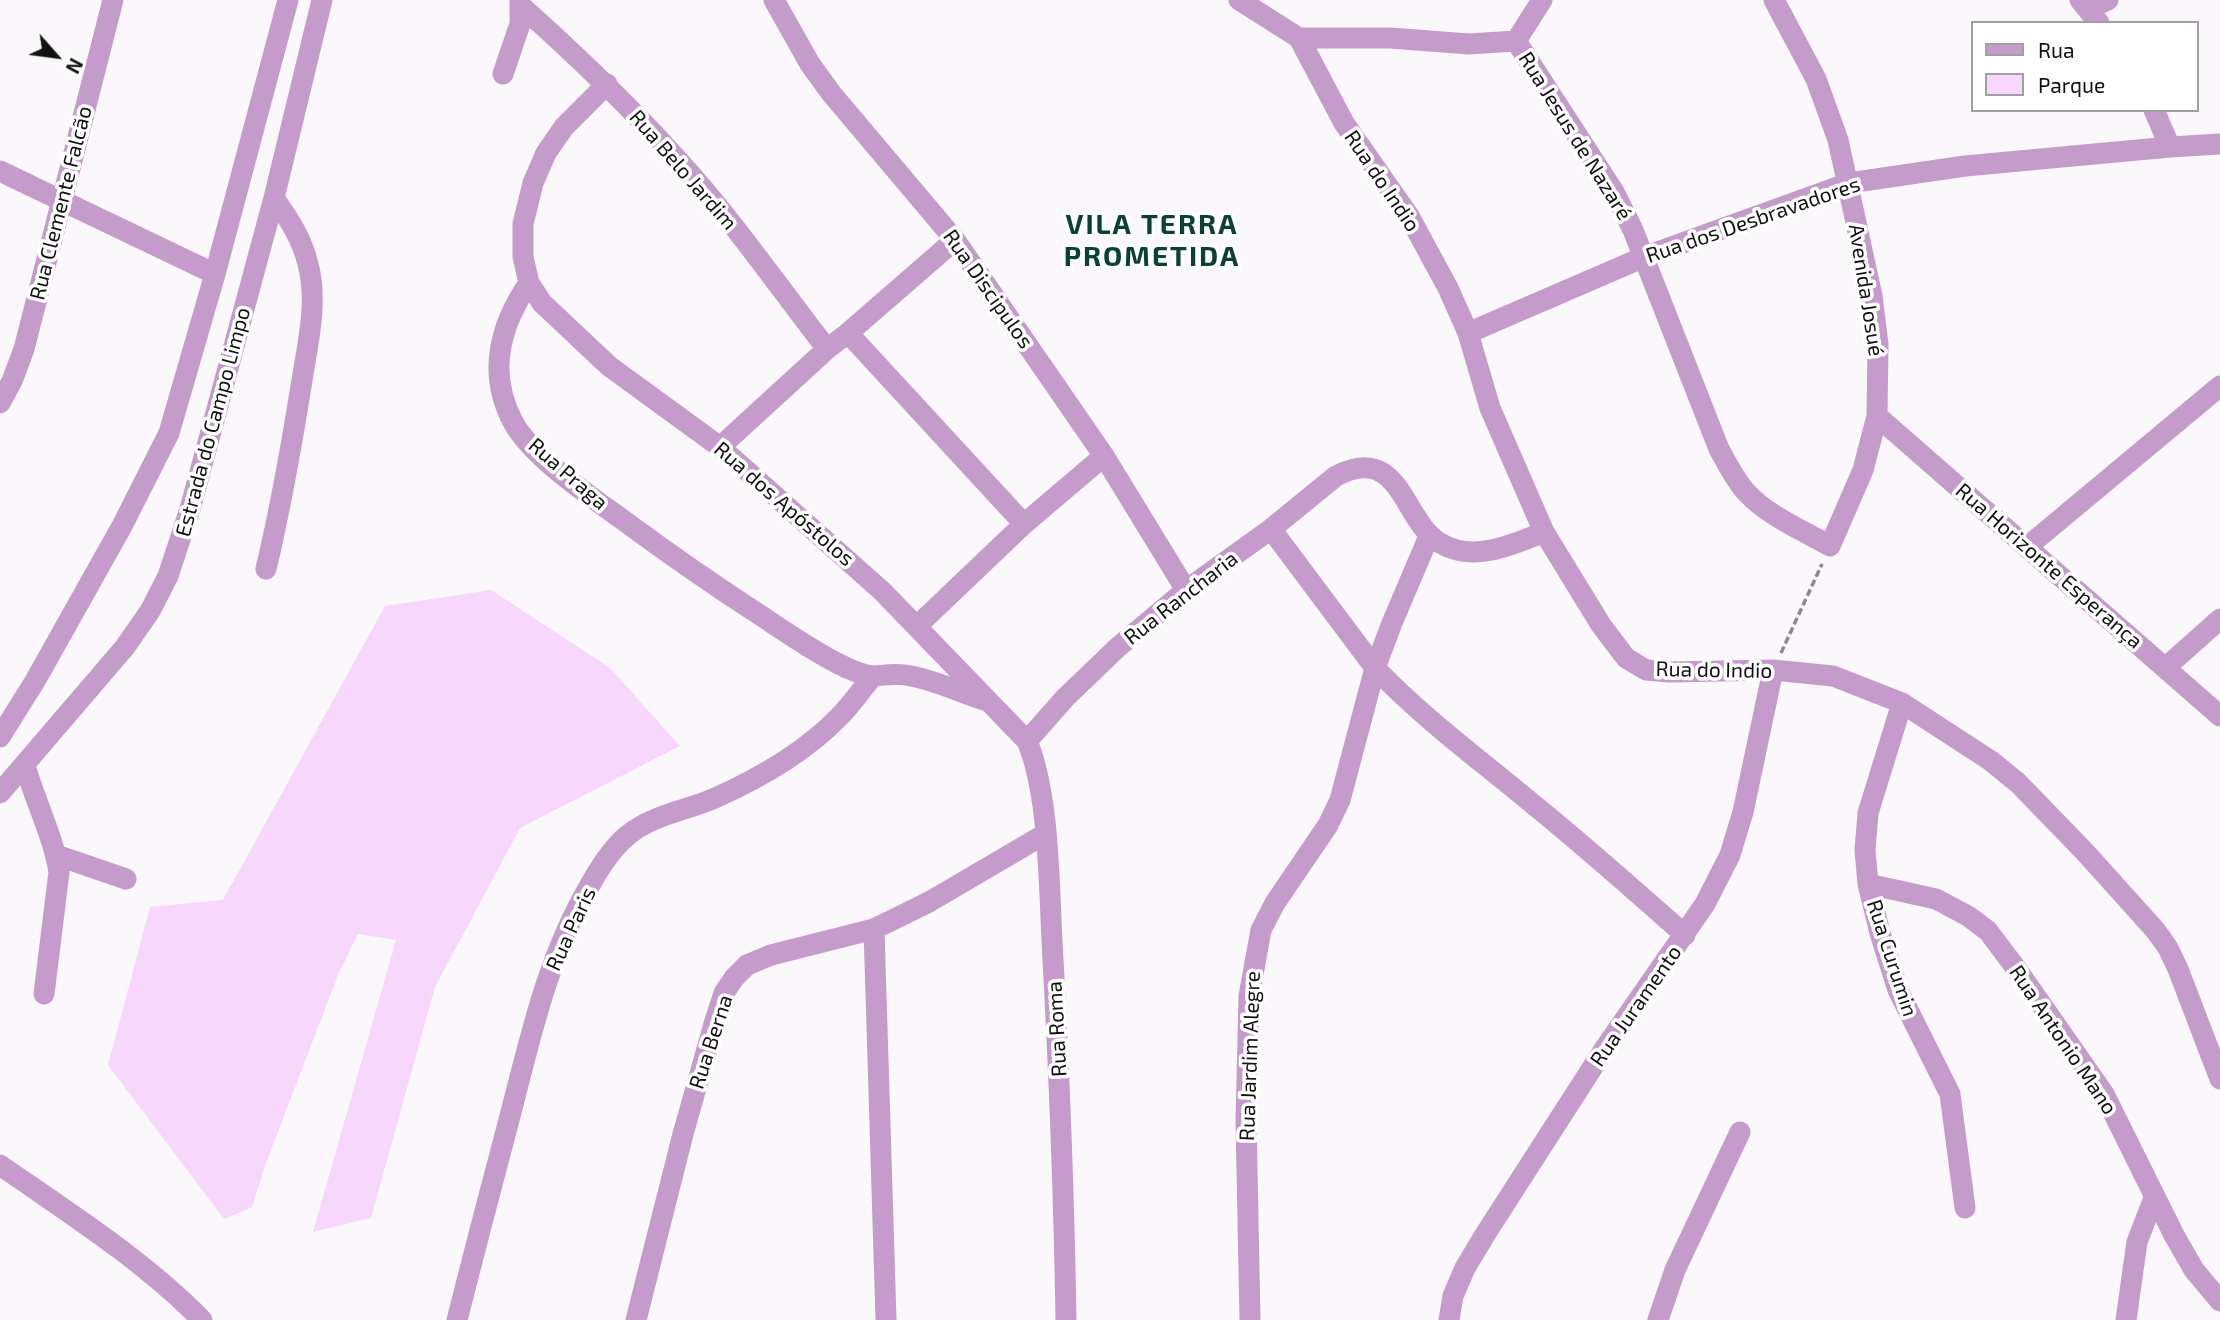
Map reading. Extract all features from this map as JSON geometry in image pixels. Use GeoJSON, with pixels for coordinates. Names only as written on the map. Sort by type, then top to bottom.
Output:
{"type":"FeatureCollection","features":[{"type":"Feature","properties":{"kind":"street","name":"Rua Clemente Falcão"},"geometry":{"type":"LineString","coordinates":[[0,403],[24,349],[113,0]]}},
{"type":"Feature","properties":{"kind":"street","name":"Estrada do Campo Limpo"},"geometry":{"type":"LineString","coordinates":[[0,737],[152,471],[177,409],[288,0]]}},
{"type":"Feature","properties":{"kind":"street","name":"Estrada do Campo Limpo"},"geometry":{"type":"LineString","coordinates":[[0,793],[125,648],[150,611],[168,576],[190,509],[274,198],[322,0]]}},
{"type":"Feature","properties":{"kind":"street","name":"Rua Discipulos"},"geometry":{"type":"LineString","coordinates":[[774,0],[803,53],[831,93],[955,240],[1104,456],[1186,590]]}},
{"type":"Feature","properties":{"kind":"street"},"geometry":{"type":"LineString","coordinates":[[1239,0],[1299,38],[1390,38],[1469,44],[1516,41]]}},
{"type":"Feature","properties":{"kind":"street","name":"Rua Jesus de Nazaré"},"geometry":{"type":"LineString","coordinates":[[1542,0],[1516,41],[1614,192],[1644,257],[1719,449],[1744,490],[1765,509],[1830,546]]}},
{"type":"Feature","properties":{"kind":"street","name":"Avenida Josué"},"geometry":{"type":"LineString","coordinates":[[1774,0],[1816,79],[1838,140],[1872,296],[1878,344],[1877,416],[1863,470],[1830,546]]}},
{"type":"Feature","properties":{"kind":"street"},"geometry":{"type":"LineString","coordinates":[[2089,11],[2108,0]]}},
{"type":"Feature","properties":{"kind":"street"},"geometry":{"type":"LineString","coordinates":[[503,74],[520,24],[521,3]]}},
{"type":"Feature","properties":{"kind":"street","name":"Rua Belo Jardim"},"geometry":{"type":"LineString","coordinates":[[521,3],[607,84],[679,161],[827,349]]}},
{"type":"Feature","properties":{"kind":"street","name":"Rua do Indio"},"geometry":{"type":"LineString","coordinates":[[1299,38],[1343,123],[1393,190],[1448,288],[1468,333],[1490,408],[1544,532],[1601,625],[1626,658],[1646,670],[1773,670],[1833,676],[1902,703],[1991,761],[2018,783],[2084,851],[2168,947],[2220,1079]]}},
{"type":"Feature","properties":{"kind":"street"},"geometry":{"type":"LineString","coordinates":[[529,282],[523,257],[523,224],[533,183],[546,153],[564,128],[607,84]]}},
{"type":"Feature","properties":{"kind":"street"},"geometry":{"type":"LineString","coordinates":[[2155,112],[2170,147]]}},
{"type":"Feature","properties":{"kind":"street","name":"Rua dos Desbravadores"},"geometry":{"type":"LineString","coordinates":[[1468,333],[1644,257],[1849,183],[1965,166],[2170,147],[2220,145]]}},
{"type":"Feature","properties":{"kind":"street"},"geometry":{"type":"LineString","coordinates":[[0,171],[215,274]]}},
{"type":"Feature","properties":{"kind":"street"},"geometry":{"type":"LineString","coordinates":[[266,569],[292,446],[313,299],[308,265],[301,244],[295,229],[274,198]]}},
{"type":"Feature","properties":{"kind":"street"},"geometry":{"type":"LineString","coordinates":[[720,447],[827,349],[955,240]]}},
{"type":"Feature","properties":{"kind":"street","name":"Rua dos Apóstolos"},"geometry":{"type":"LineString","coordinates":[[529,282],[542,303],[593,352],[720,447],[882,592],[1027,741]]}},
{"type":"Feature","properties":{"kind":"street","name":"Rua Praga"},"geometry":{"type":"LineString","coordinates":[[529,282],[506,323],[498,368],[503,396],[513,422],[532,446],[581,489],[712,584],[840,665],[873,676],[887,673],[911,676],[989,702]]}},
{"type":"Feature","properties":{"kind":"street"},"geometry":{"type":"LineString","coordinates":[[848,333],[1024,524]]}},
{"type":"Feature","properties":{"kind":"street"},"geometry":{"type":"LineString","coordinates":[[2026,547],[2220,386]]}},
{"type":"Feature","properties":{"kind":"street","name":"Rua Horizonte Esperança"},"geometry":{"type":"LineString","coordinates":[[1877,416],[2220,716]]}},
{"type":"Feature","properties":{"kind":"street"},"geometry":{"type":"LineString","coordinates":[[917,626],[1024,524],[1104,456]]}},
{"type":"Feature","properties":{"kind":"street","name":"Rua Rancharia"},"geometry":{"type":"LineString","coordinates":[[1027,741],[1065,698],[1117,648],[1186,590],[1348,469],[1367,467],[1383,474],[1399,488],[1429,536]]}},
{"type":"Feature","properties":{"kind":"street"},"geometry":{"type":"LineString","coordinates":[[1271,529],[1375,668],[1431,722],[1598,858],[1685,935]]}},
{"type":"Feature","properties":{"kind":"street"},"geometry":{"type":"LineString","coordinates":[[1429,536],[1442,545],[1459,551],[1480,552],[1507,548],[1544,532]]}},
{"type":"Feature","properties":{"kind":"street","name":"Rua Jardim Alegre"},"geometry":{"type":"LineString","coordinates":[[1250,1320],[1245,1120],[1249,996],[1255,956],[1261,930],[1270,912],[1309,856],[1340,800],[1375,668],[1429,536]]}},
{"type":"Feature","properties":{"kind":"street"},"geometry":{"type":"LineString","coordinates":[[2165,668],[2220,619]]}},
{"type":"Feature","properties":{"kind":"street","name":"Rua Juramento"},"geometry":{"type":"LineString","coordinates":[[1449,1320],[1453,1296],[1465,1268],[1486,1233],[1605,1048],[1685,935],[1705,904],[1730,855],[1743,812],[1773,670]]}},
{"type":"Feature","properties":{"kind":"street","name":"Rua Paris"},"geometry":{"type":"LineString","coordinates":[[457,1320],[538,1008],[559,948],[603,862],[626,836],[647,822],[674,810],[712,799],[745,784],[784,761],[841,716],[873,676]]}},
{"type":"Feature","properties":{"kind":"street","name":"Rua Curumin"},"geometry":{"type":"LineString","coordinates":[[1902,703],[1868,813],[1865,850],[1868,884],[1898,990],[1950,1094],[1965,1208]]}},
{"type":"Feature","properties":{"kind":"street","name":"Rua Roma"},"geometry":{"type":"LineString","coordinates":[[1027,741],[1036,769],[1045,834],[1063,1167],[1066,1320]]}},
{"type":"Feature","properties":{"kind":"street"},"geometry":{"type":"LineString","coordinates":[[25,766],[37,807],[56,855],[59,872],[44,994]]}},
{"type":"Feature","properties":{"kind":"street","name":"Rua Berna"},"geometry":{"type":"LineString","coordinates":[[636,1320],[686,1122],[724,993],[734,978],[747,965],[771,955],[874,929],[929,902],[1045,834]]}},
{"type":"Feature","properties":{"kind":"street"},"geometry":{"type":"LineString","coordinates":[[56,855],[126,879]]}},
{"type":"Feature","properties":{"kind":"street","name":"Rua Antonio Mano"},"geometry":{"type":"LineString","coordinates":[[1868,884],[1936,899],[1968,916],[1987,931],[2104,1094],[2154,1198],[2194,1270],[2220,1301]]}},
{"type":"Feature","properties":{"kind":"street"},"geometry":{"type":"LineString","coordinates":[[874,929],[886,1320]]}},
{"type":"Feature","properties":{"kind":"street"},"geometry":{"type":"LineString","coordinates":[[1658,1320],[1675,1270],[1740,1132]]}},
{"type":"Feature","properties":{"kind":"street"},"geometry":{"type":"LineString","coordinates":[[0,1164],[106,1239],[181,1299],[202,1320]]}},
{"type":"Feature","properties":{"kind":"street"},"geometry":{"type":"LineString","coordinates":[[2126,1320],[2137,1242],[2154,1198]]}},
{"type":"Feature","properties":{"kind":"path"},"geometry":{"type":"LineString","coordinates":[[1773,670],[1830,546]]}},
{"type":"Feature","properties":{"kind":"green space"},"geometry":{"type":"Polygon","coordinates":[[[491,590],[610,668],[680,746],[520,828],[435,987],[371,1218],[313,1232],[396,940],[358,934],[338,975],[266,1163],[252,1207],[224,1219],[108,1065],[150,907],[223,900],[385,606],[491,590]]]}},
{"type":"Feature","properties":{"kind":"district","name":"VILA TERRA PROMETIDA"},"geometry":{"type":"Point","coordinates":[1152,241]}}]}
